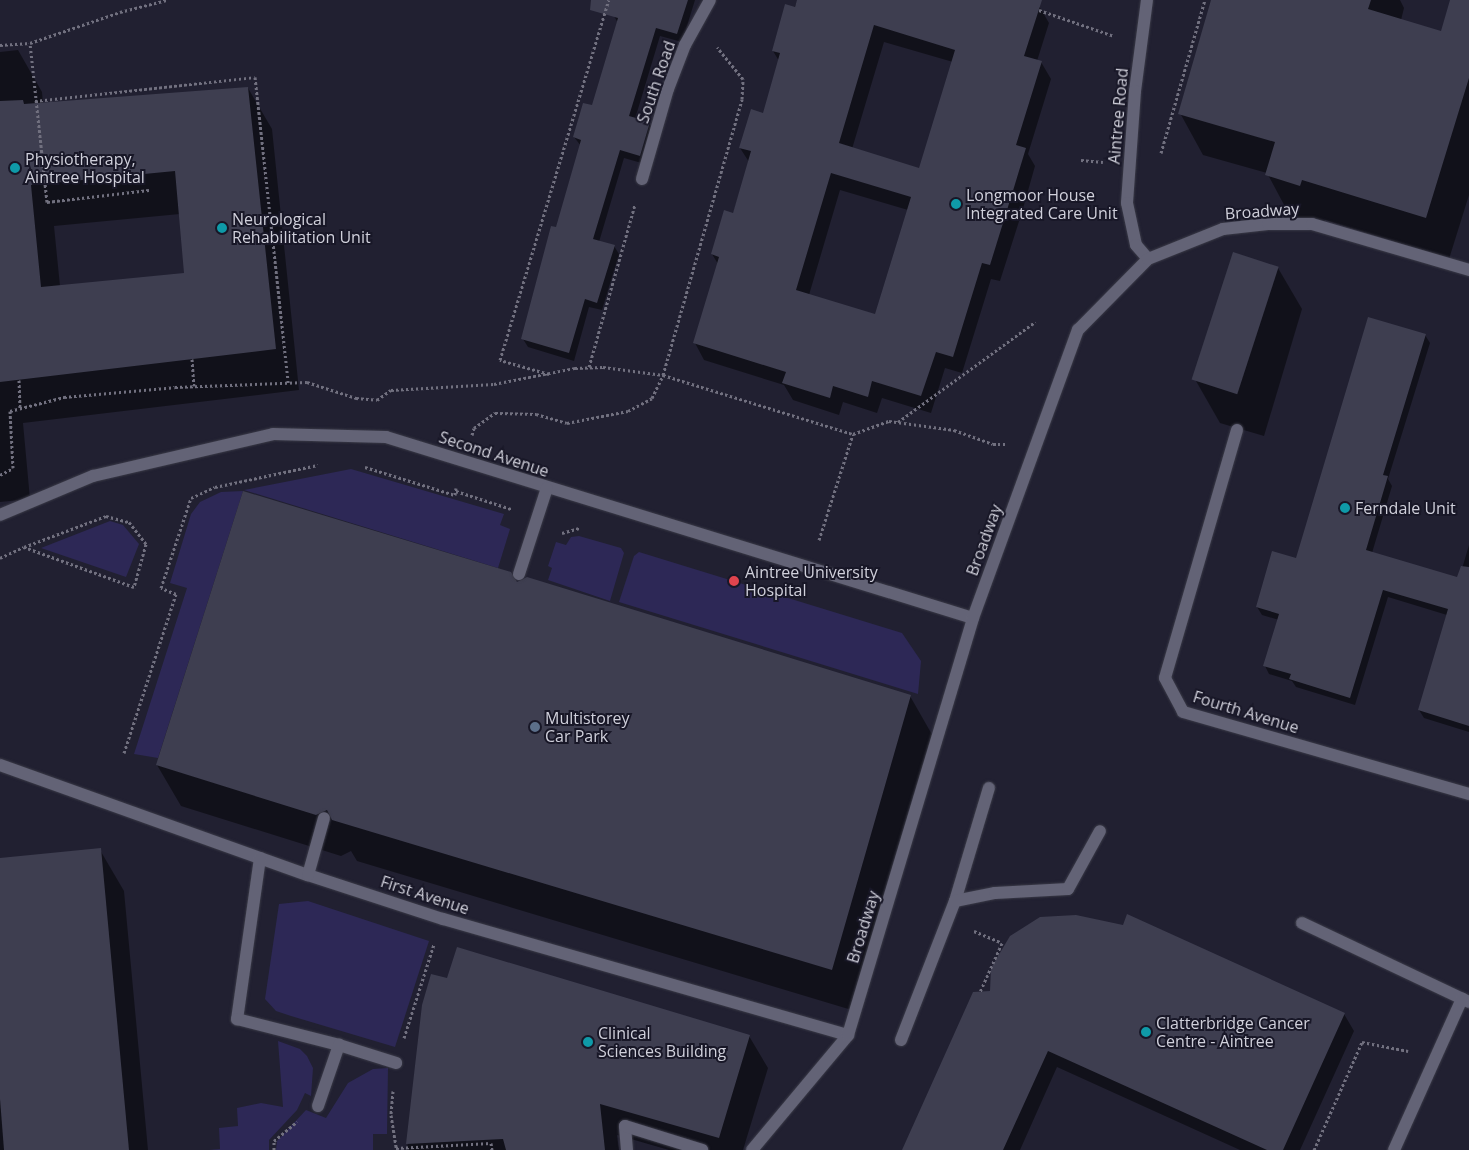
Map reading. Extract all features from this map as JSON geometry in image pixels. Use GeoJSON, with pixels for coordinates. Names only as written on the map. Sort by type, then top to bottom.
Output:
{"type":"FeatureCollection","features":[{"type":"Feature","properties":{"kind":"lane","name":"South Road"},"geometry":{"type":"LineString","coordinates":[[642,179],[668,89],[697,23],[710,0]]}},
{"type":"Feature","properties":{"kind":"lane","name":"Aintree Road"},"geometry":{"type":"LineString","coordinates":[[1147,0],[1135,91],[1127,202],[1136,245],[1148,260]]}},
{"type":"Feature","properties":{"kind":"lane","name":"Broadway"},"geometry":{"type":"LineString","coordinates":[[752,1150],[848,1035],[973,618],[1078,330],[1148,260],[1223,229],[1268,224],[1312,224],[1469,270]]}},
{"type":"Feature","properties":{"kind":"lane","name":"Fourth Avenue"},"geometry":{"type":"LineString","coordinates":[[1237,430],[1165,678],[1183,712],[1469,794]]}},
{"type":"Feature","properties":{"kind":"lane","name":"Second Avenue"},"geometry":{"type":"LineString","coordinates":[[0,515],[94,476],[273,434],[386,437],[973,618]]}},
{"type":"Feature","properties":{"kind":"lane"},"geometry":{"type":"LineString","coordinates":[[519,574],[547,488]]}},
{"type":"Feature","properties":{"kind":"lane","name":"First Avenue"},"geometry":{"type":"LineString","coordinates":[[0,765],[308,875],[443,919],[848,1035]]}},
{"type":"Feature","properties":{"kind":"lane"},"geometry":{"type":"LineString","coordinates":[[901,1040],[955,902],[989,788]]}},
{"type":"Feature","properties":{"kind":"lane"},"geometry":{"type":"LineString","coordinates":[[308,875],[324,818]]}},
{"type":"Feature","properties":{"kind":"lane"},"geometry":{"type":"LineString","coordinates":[[955,902],[995,893],[1068,889],[1100,831]]}},
{"type":"Feature","properties":{"kind":"lane"},"geometry":{"type":"LineString","coordinates":[[260,858],[237,1019],[340,1045],[396,1063]]}},
{"type":"Feature","properties":{"kind":"lane"},"geometry":{"type":"LineString","coordinates":[[1302,923],[1465,1000],[1436,1057],[1394,1150]]}},
{"type":"Feature","properties":{"kind":"lane"},"geometry":{"type":"LineString","coordinates":[[318,1106],[340,1045]]}},
{"type":"Feature","properties":{"kind":"lane"},"geometry":{"type":"LineString","coordinates":[[627,1150],[625,1126],[702,1150]]}},
{"type":"Feature","properties":{"kind":"path"},"geometry":{"type":"LineString","coordinates":[[0,45],[30,43],[120,12],[167,0]]}},
{"type":"Feature","properties":{"kind":"path"},"geometry":{"type":"LineString","coordinates":[[549,374],[500,360],[608,0]]}},
{"type":"Feature","properties":{"kind":"path"},"geometry":{"type":"LineString","coordinates":[[1158,162],[1205,0]]}},
{"type":"Feature","properties":{"kind":"path"},"geometry":{"type":"LineString","coordinates":[[1039,10],[1118,37]]}},
{"type":"Feature","properties":{"kind":"path"},"geometry":{"type":"LineString","coordinates":[[361,465],[454,495],[474,428],[495,413],[536,414],[567,422],[600,418],[628,411],[652,398],[663,374],[742,99],[744,79],[697,23]]}},
{"type":"Feature","properties":{"kind":"path"},"geometry":{"type":"LineString","coordinates":[[30,43],[47,202],[149,190]]}},
{"type":"Feature","properties":{"kind":"path"},"geometry":{"type":"LineString","coordinates":[[36,101],[255,77],[288,383]]}},
{"type":"Feature","properties":{"kind":"path"},"geometry":{"type":"LineString","coordinates":[[589,367],[642,179]]}},
{"type":"Feature","properties":{"kind":"path"},"geometry":{"type":"LineString","coordinates":[[898,422],[1035,322]]}},
{"type":"Feature","properties":{"kind":"path"},"geometry":{"type":"LineString","coordinates":[[192,359],[194,386]]}},
{"type":"Feature","properties":{"kind":"path"},"geometry":{"type":"LineString","coordinates":[[0,475],[13,468],[10,411],[64,397],[194,386],[307,382],[356,398],[377,400],[391,390],[494,384],[589,367],[663,374],[853,434],[889,421],[954,430],[993,444],[1009,444]]}},
{"type":"Feature","properties":{"kind":"path"},"geometry":{"type":"LineString","coordinates":[[19,380],[20,408]]}},
{"type":"Feature","properties":{"kind":"path"},"geometry":{"type":"LineString","coordinates":[[817,547],[853,434]]}},
{"type":"Feature","properties":{"kind":"path"},"geometry":{"type":"LineString","coordinates":[[124,752],[176,594],[161,588],[191,498],[215,487],[327,463]]}},
{"type":"Feature","properties":{"kind":"path"},"geometry":{"type":"LineString","coordinates":[[0,558],[24,547],[106,516],[129,522],[146,544],[134,587],[24,547]]}},
{"type":"Feature","properties":{"kind":"path"},"geometry":{"type":"LineString","coordinates":[[948,919],[1002,942],[980,992]]}},
{"type":"Feature","properties":{"kind":"path"},"geometry":{"type":"LineString","coordinates":[[1314,1150],[1362,1042],[1436,1057]]}},
{"type":"Feature","properties":{"kind":"path"},"geometry":{"type":"LineString","coordinates":[[274,1150],[274,1141],[318,1106]]}},
{"type":"Feature","properties":{"kind":"shaded area"},"geometry":{"type":"Polygon","coordinates":[[[351,469],[504,514],[500,525],[510,529],[498,568],[244,490],[351,469]]]}},
{"type":"Feature","properties":{"kind":"shaded area"},"geometry":{"type":"Polygon","coordinates":[[[243,491],[158,758],[134,754],[187,588],[170,583],[191,514],[200,502],[221,492],[243,491]]]}},
{"type":"Feature","properties":{"kind":"shaded area"},"geometry":{"type":"Polygon","coordinates":[[[110,521],[123,525],[139,544],[126,577],[41,548],[110,521]]]}},
{"type":"Feature","properties":{"kind":"shaded area"},"geometry":{"type":"Polygon","coordinates":[[[579,536],[621,548],[624,553],[610,601],[548,580],[552,568],[548,566],[556,542],[566,545],[571,537],[579,536]]]}},
{"type":"Feature","properties":{"kind":"shaded area"},"geometry":{"type":"Polygon","coordinates":[[[639,552],[902,633],[921,661],[918,694],[619,602],[634,556],[639,552]]]}},
{"type":"Feature","properties":{"kind":"shaded area"},"geometry":{"type":"Polygon","coordinates":[[[308,901],[429,941],[395,1047],[276,1011],[265,999],[279,904],[308,901]]]}},
{"type":"Feature","properties":{"kind":"shaded area"},"geometry":{"type":"Polygon","coordinates":[[[278,1041],[300,1049],[307,1056],[313,1068],[311,1096],[305,1093],[297,1110],[269,1140],[269,1150],[209,1150],[220,1149],[219,1128],[238,1126],[237,1108],[261,1103],[283,1107],[278,1041]]]}},
{"type":"Feature","properties":{"kind":"shaded area"},"geometry":{"type":"Polygon","coordinates":[[[388,1068],[387,1134],[373,1134],[373,1150],[276,1150],[277,1141],[306,1110],[326,1118],[348,1083],[373,1069],[388,1068]]]}},
{"type":"Feature","properties":{"kind":"building"},"geometry":{"type":"Polygon","coordinates":[[[591,0],[688,0],[677,34],[656,28],[629,116],[650,122],[640,156],[620,150],[593,239],[615,245],[597,303],[585,299],[569,353],[521,339],[551,226],[556,227],[581,140],[573,137],[583,103],[592,105],[618,18],[590,10],[591,0]]]}},
{"type":"Feature","properties":{"kind":"building","name":"Longmoor House Integrated Care Unit"},"geometry":{"type":"Polygon","coordinates":[[[797,0],[1042,0],[1024,56],[1042,61],[1016,145],[1026,148],[1012,194],[990,265],[982,263],[953,357],[936,352],[921,396],[872,381],[868,397],[833,386],[830,398],[782,383],[786,372],[693,343],[719,257],[711,254],[724,210],[733,213],[751,151],[739,148],[751,109],[763,113],[780,53],[772,51],[785,4],[795,7],[797,0]],[[874,25],[839,143],[919,168],[955,50],[874,25]],[[831,173],[796,290],[875,314],[911,197],[831,173]]]}},
{"type":"Feature","properties":{"kind":"building"},"geometry":{"type":"Polygon","coordinates":[[[1211,0],[1371,0],[1368,9],[1441,31],[1450,0],[1469,0],[1469,78],[1426,218],[1302,180],[1300,186],[1265,175],[1275,142],[1178,114],[1211,0]]]}},
{"type":"Feature","properties":{"kind":"building","name":"Neurological Rehabilitation Unit"},"geometry":{"type":"Polygon","coordinates":[[[248,87],[276,349],[0,382],[0,101],[23,100],[24,104],[248,87]],[[175,171],[31,185],[41,287],[184,273],[175,171]]]}},
{"type":"Feature","properties":{"kind":"building"},"geometry":{"type":"Polygon","coordinates":[[[1233,252],[1279,267],[1237,394],[1192,379],[1233,252]]]}},
{"type":"Feature","properties":{"kind":"building","name":"Ferndale Unit"},"geometry":{"type":"Polygon","coordinates":[[[1368,317],[1426,334],[1383,475],[1388,476],[1366,550],[1457,577],[1461,566],[1469,567],[1469,726],[1418,710],[1448,609],[1383,590],[1350,698],[1289,679],[1291,674],[1263,666],[1279,614],[1256,607],[1272,551],[1296,558],[1368,317]]]}},
{"type":"Feature","properties":{"kind":"building","name":"Multistorey Car Park"},"geometry":{"type":"Polygon","coordinates":[[[243,491],[511,572],[517,582],[527,577],[911,695],[832,970],[332,820],[327,810],[316,815],[156,765],[243,491]]]}},
{"type":"Feature","properties":{"kind":"building"},"geometry":{"type":"Polygon","coordinates":[[[101,848],[129,1150],[4,1150],[0,1099],[0,858],[101,848]]]}},
{"type":"Feature","properties":{"kind":"building","name":"Clatterbridge Cancer Centre - Aintree"},"geometry":{"type":"Polygon","coordinates":[[[1127,914],[1345,1013],[1283,1150],[1267,1150],[1048,1051],[1003,1150],[902,1150],[973,992],[990,991],[991,968],[1010,936],[1040,917],[1076,915],[1123,925],[1127,914]]]}},
{"type":"Feature","properties":{"kind":"building","name":"Clinical Sciences Building"},"geometry":{"type":"Polygon","coordinates":[[[457,947],[750,1035],[719,1138],[600,1104],[605,1150],[506,1150],[503,1139],[406,1144],[422,1005],[431,974],[447,978],[457,947]]]}},
{"type":"Feature","properties":{"kind":"place","name":"Physiotherapy, Aintree Hospital"},"geometry":{"type":"Point","coordinates":[15,168]}},
{"type":"Feature","properties":{"kind":"place","name":"Longmoor House Integrated Care Unit"},"geometry":{"type":"Point","coordinates":[956,204]}},
{"type":"Feature","properties":{"kind":"place","name":"Neurological Rehabilitation Unit"},"geometry":{"type":"Point","coordinates":[222,228]}},
{"type":"Feature","properties":{"kind":"place","name":"Ferndale Unit"},"geometry":{"type":"Point","coordinates":[1345,508]}},
{"type":"Feature","properties":{"kind":"place","name":"Aintree University Hospital"},"geometry":{"type":"Point","coordinates":[734,581]}},
{"type":"Feature","properties":{"kind":"place","name":"Multistorey Car Park"},"geometry":{"type":"Point","coordinates":[535,727]}},
{"type":"Feature","properties":{"kind":"place","name":"Clatterbridge Cancer Centre - Aintree"},"geometry":{"type":"Point","coordinates":[1146,1032]}},
{"type":"Feature","properties":{"kind":"place","name":"Clinical Sciences Building"},"geometry":{"type":"Point","coordinates":[588,1042]}}]}
